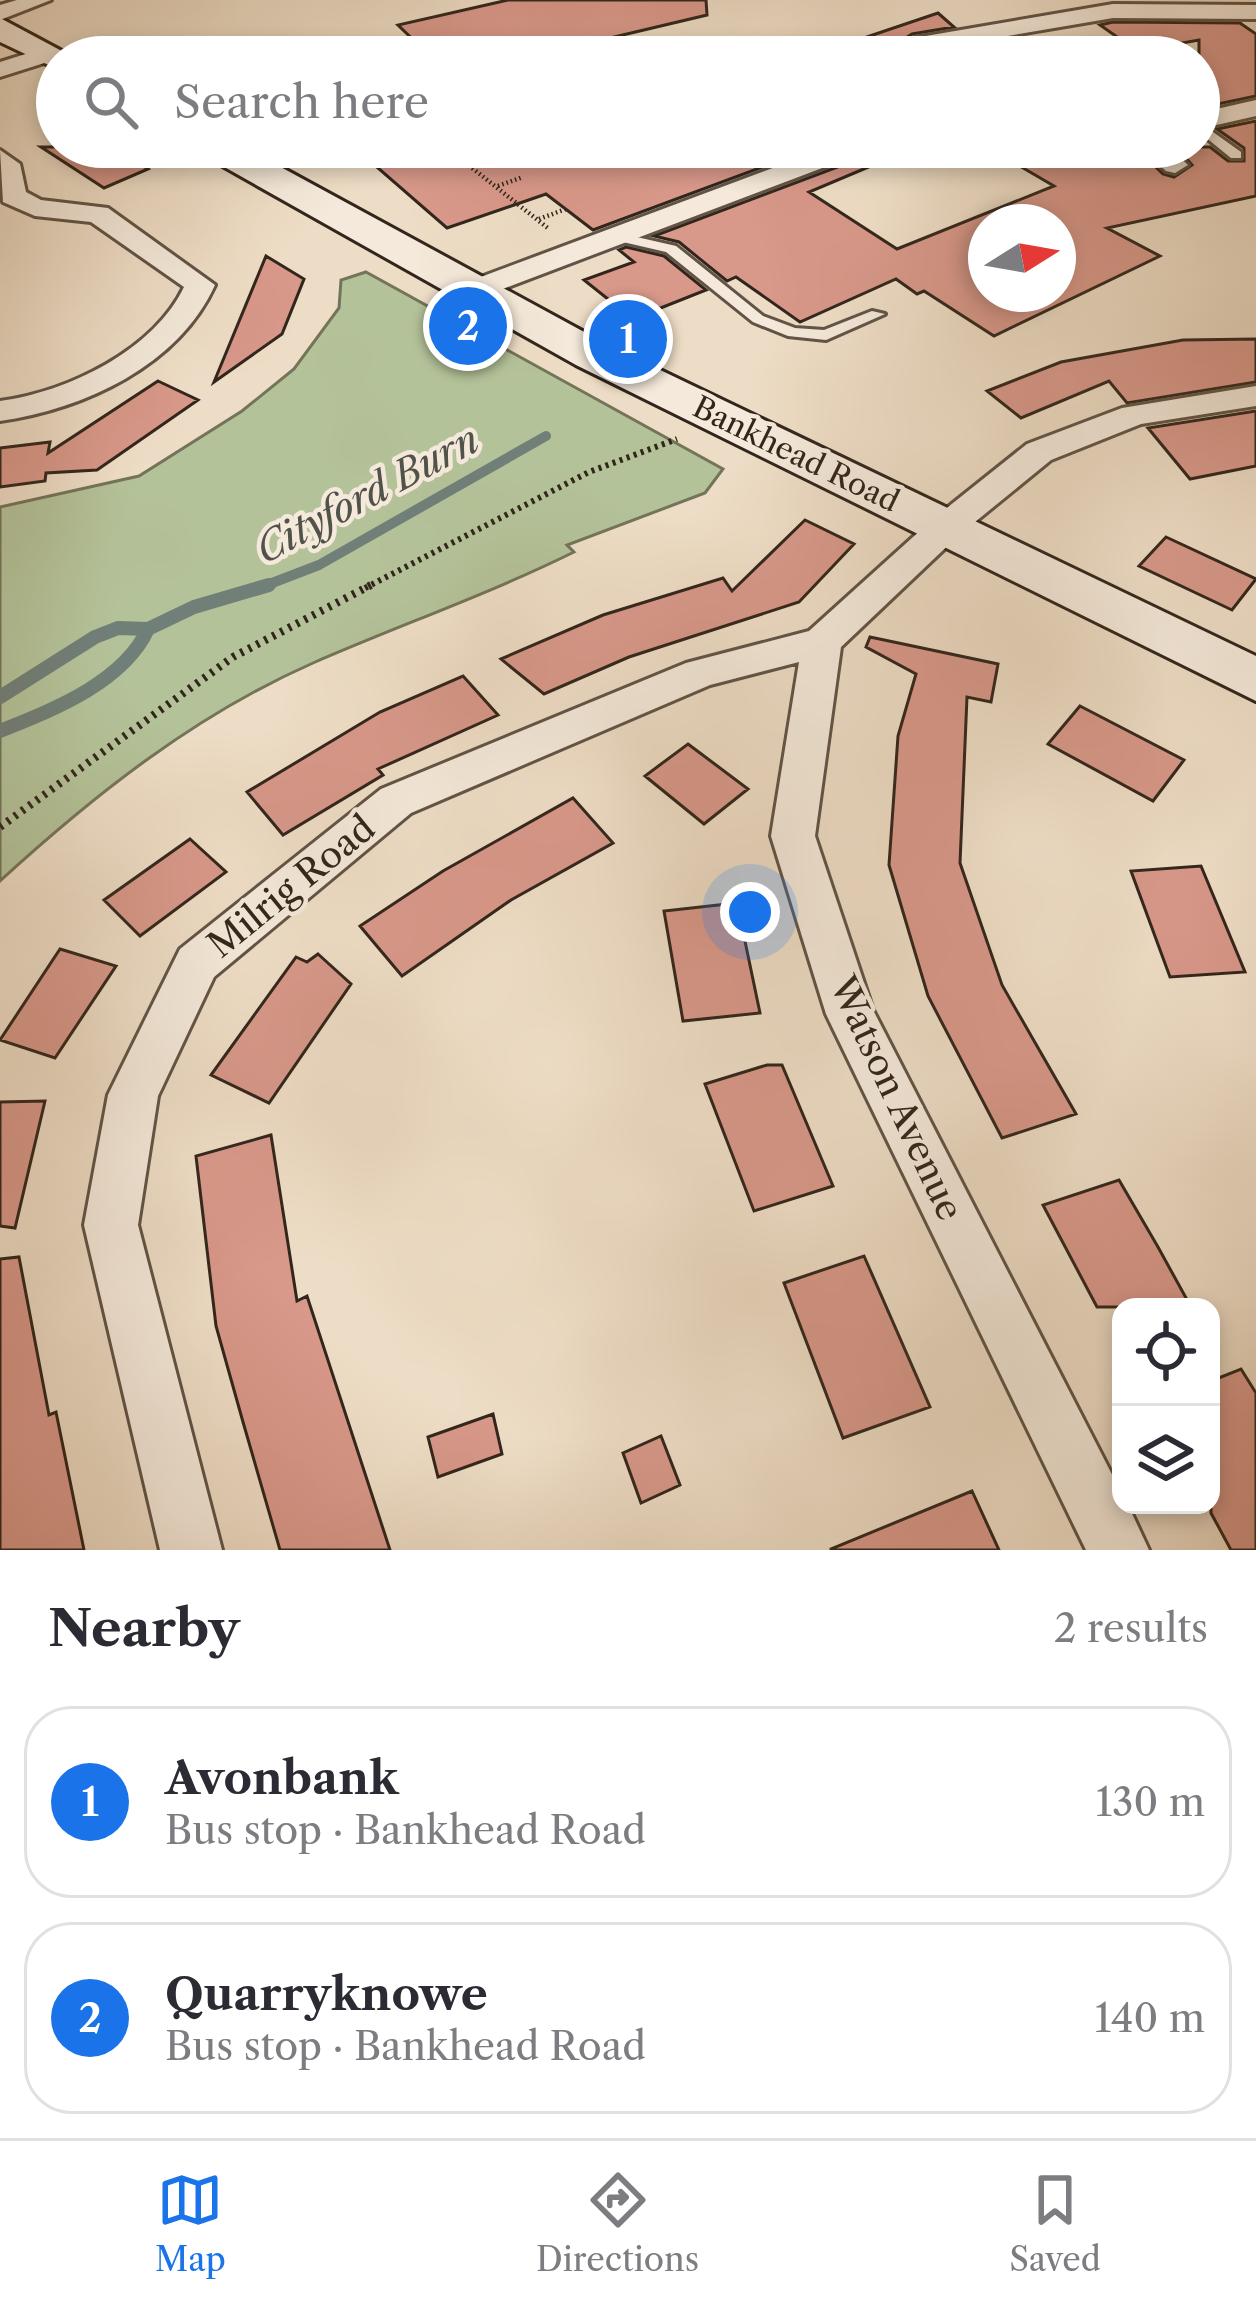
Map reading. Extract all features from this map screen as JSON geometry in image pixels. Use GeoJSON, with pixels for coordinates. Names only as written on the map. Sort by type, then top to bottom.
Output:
{"type":"FeatureCollection","features":[{"type":"Feature","properties":{"kind":"street"},"geometry":{"type":"LineString","coordinates":[[0,13],[40,0]]}},
{"type":"Feature","properties":{"kind":"street"},"geometry":{"type":"LineString","coordinates":[[971,36],[1113,11],[1256,12]]}},
{"type":"Feature","properties":{"kind":"street"},"geometry":{"type":"LineString","coordinates":[[0,28],[36,48]]}},
{"type":"Feature","properties":{"kind":"street"},"geometry":{"type":"LineString","coordinates":[[0,70],[36,61]]}},
{"type":"Feature","properties":{"kind":"street"},"geometry":{"type":"LineString","coordinates":[[1220,118],[1256,109]]}},
{"type":"Feature","properties":{"kind":"street"},"geometry":{"type":"LineString","coordinates":[[0,158],[7,164],[13,196],[35,208],[98,214],[200,285],[194,306],[175,328],[77,392],[0,411]]}},
{"type":"Feature","properties":{"kind":"street","name":"Bankhead Road"},"geometry":{"type":"LineString","coordinates":[[254,168],[473,290],[737,426],[1256,680]]}},
{"type":"Feature","properties":{"kind":"street"},"geometry":{"type":"LineString","coordinates":[[473,290],[797,168]]}},
{"type":"Feature","properties":{"kind":"street"},"geometry":{"type":"LineString","coordinates":[[822,642],[946,527],[1039,452],[1134,415],[1256,396]]}},
{"type":"Feature","properties":{"kind":"street","name":"Milrig Road"},"geometry":{"type":"LineString","coordinates":[[191,1550],[111,1225],[133,1095],[197,963],[397,801],[700,673],[822,642]]}},
{"type":"Feature","properties":{"kind":"street","name":"Watson Avenue"},"geometry":{"type":"LineString","coordinates":[[822,642],[793,836],[850,1014],[1118,1550]]}},
{"type":"Feature","properties":{"kind":"lane"},"geometry":{"type":"LineString","coordinates":[[1220,141],[1236,154]]}},
{"type":"Feature","properties":{"kind":"lane"},"geometry":{"type":"LineString","coordinates":[[615,236],[671,249],[758,320],[793,334],[826,335],[877,314]]}},
{"type":"Feature","properties":{"kind":"path"},"geometry":{"type":"LineString","coordinates":[[472,168],[577,251]]}},
{"type":"Feature","properties":{"kind":"path"},"geometry":{"type":"LineString","coordinates":[[496,187],[523,177]]}},
{"type":"Feature","properties":{"kind":"path"},"geometry":{"type":"LineString","coordinates":[[538,220],[566,209]]}},
{"type":"Feature","properties":{"kind":"path"},"geometry":{"type":"LineString","coordinates":[[0,827],[232,657],[589,472],[674,440],[737,426]]}},
{"type":"Feature","properties":{"kind":"green space"},"geometry":{"type":"Polygon","coordinates":[[[366,272],[723,469],[705,493],[567,545],[574,552],[313,663],[228,707],[109,788],[0,881],[0,507],[139,476],[242,411],[294,369],[339,308],[341,280],[366,272]]]}},
{"type":"Feature","properties":{"kind":"building"},"geometry":{"type":"Polygon","coordinates":[[[508,0],[706,0],[707,15],[618,36],[409,36],[398,25],[508,0]]]}},
{"type":"Feature","properties":{"kind":"building"},"geometry":{"type":"Polygon","coordinates":[[[938,13],[954,27],[909,36],[870,36],[938,13]]]}},
{"type":"Feature","properties":{"kind":"building"},"geometry":{"type":"Polygon","coordinates":[[[1240,23],[1256,34],[1256,96],[1220,104],[1220,36],[1116,36],[1100,25],[1240,23]]]}},
{"type":"Feature","properties":{"kind":"building"},"geometry":{"type":"Polygon","coordinates":[[[1256,121],[1256,196],[1107,228],[1160,256],[1076,296],[1076,204],[1009,204],[1054,186],[1023,168],[1157,168],[1174,177],[1188,168],[1220,168],[1220,155],[1228,161],[1244,161],[1244,148],[1220,128],[1256,121]]]}},
{"type":"Feature","properties":{"kind":"building"},"geometry":{"type":"Polygon","coordinates":[[[73,168],[148,169],[104,188],[73,168]]]}},
{"type":"Feature","properties":{"kind":"building"},"geometry":{"type":"Polygon","coordinates":[[[378,168],[760,168],[593,230],[546,194],[447,228],[378,168]]]}},
{"type":"Feature","properties":{"kind":"building"},"geometry":{"type":"Polygon","coordinates":[[[835,168],[866,168],[809,192],[897,249],[968,221],[968,312],[1044,312],[994,336],[924,291],[917,294],[896,279],[800,322],[736,277],[727,281],[679,242],[654,236],[835,168]]]}},
{"type":"Feature","properties":{"kind":"building"},"geometry":{"type":"Polygon","coordinates":[[[626,247],[664,256],[706,290],[633,319],[584,280],[634,262],[619,250],[626,247]]]}},
{"type":"Feature","properties":{"kind":"building"},"geometry":{"type":"Polygon","coordinates":[[[266,256],[304,279],[282,334],[214,382],[266,256]]]}},
{"type":"Feature","properties":{"kind":"building"},"geometry":{"type":"Polygon","coordinates":[[[1256,339],[1256,382],[1127,403],[1109,381],[1021,418],[987,391],[1061,362],[1183,340],[1256,339]]]}},
{"type":"Feature","properties":{"kind":"building"},"geometry":{"type":"Polygon","coordinates":[[[158,381],[198,400],[97,470],[46,473],[45,481],[0,487],[0,448],[50,442],[48,453],[158,381]]]}},
{"type":"Feature","properties":{"kind":"building"},"geometry":{"type":"Polygon","coordinates":[[[1256,411],[1256,466],[1190,479],[1148,428],[1256,411]]]}},
{"type":"Feature","properties":{"kind":"building"},"geometry":{"type":"Polygon","coordinates":[[[805,520],[854,544],[799,602],[629,657],[544,694],[501,659],[603,615],[723,578],[732,591],[805,520]]]}},
{"type":"Feature","properties":{"kind":"building"},"geometry":{"type":"Polygon","coordinates":[[[1166,537],[1256,579],[1232,610],[1139,566],[1166,537]]]}},
{"type":"Feature","properties":{"kind":"building"},"geometry":{"type":"Polygon","coordinates":[[[870,637],[998,664],[991,702],[967,697],[960,863],[1002,985],[1076,1114],[1002,1138],[928,996],[889,865],[898,736],[916,674],[866,647],[870,637]]]}},
{"type":"Feature","properties":{"kind":"building"},"geometry":{"type":"Polygon","coordinates":[[[463,676],[498,715],[378,769],[383,775],[283,835],[247,792],[380,712],[463,676]]]}},
{"type":"Feature","properties":{"kind":"building"},"geometry":{"type":"Polygon","coordinates":[[[1080,706],[1184,760],[1153,801],[1048,744],[1080,706]]]}},
{"type":"Feature","properties":{"kind":"building"},"geometry":{"type":"Polygon","coordinates":[[[688,744],[748,789],[704,824],[645,776],[688,744]]]}},
{"type":"Feature","properties":{"kind":"building"},"geometry":{"type":"Polygon","coordinates":[[[573,798],[613,843],[511,900],[402,976],[360,926],[443,871],[573,798]]]}},
{"type":"Feature","properties":{"kind":"building"},"geometry":{"type":"Polygon","coordinates":[[[190,839],[226,872],[140,936],[104,900],[190,839]]]}},
{"type":"Feature","properties":{"kind":"building"},"geometry":{"type":"Polygon","coordinates":[[[1201,866],[1245,972],[1170,977],[1131,871],[1201,866]]]}},
{"type":"Feature","properties":{"kind":"building"},"geometry":{"type":"Polygon","coordinates":[[[737,903],[760,1013],[683,1021],[664,911],[737,903]]]}},
{"type":"Feature","properties":{"kind":"building"},"geometry":{"type":"Polygon","coordinates":[[[60,949],[116,966],[55,1058],[0,1040],[60,949]]]}},
{"type":"Feature","properties":{"kind":"building"},"geometry":{"type":"Polygon","coordinates":[[[318,954],[351,984],[269,1103],[211,1075],[296,957],[307,962],[318,954]]]}},
{"type":"Feature","properties":{"kind":"building"},"geometry":{"type":"Polygon","coordinates":[[[782,1065],[833,1186],[754,1211],[705,1084],[782,1065]]]}},
{"type":"Feature","properties":{"kind":"building"},"geometry":{"type":"Polygon","coordinates":[[[45,1101],[15,1228],[0,1226],[0,1102],[45,1101]]]}},
{"type":"Feature","properties":{"kind":"building"},"geometry":{"type":"Polygon","coordinates":[[[271,1135],[297,1301],[307,1296],[390,1550],[280,1550],[243,1422],[216,1326],[196,1156],[271,1135]]]}},
{"type":"Feature","properties":{"kind":"building"},"geometry":{"type":"Polygon","coordinates":[[[1119,1180],[1186,1298],[1112,1298],[1112,1307],[1097,1307],[1043,1205],[1119,1180]]]}},
{"type":"Feature","properties":{"kind":"building"},"geometry":{"type":"Polygon","coordinates":[[[864,1256],[930,1407],[843,1438],[784,1283],[864,1256]]]}},
{"type":"Feature","properties":{"kind":"building"},"geometry":{"type":"Polygon","coordinates":[[[19,1257],[49,1415],[56,1412],[84,1550],[0,1550],[0,1259],[19,1257]]]}},
{"type":"Feature","properties":{"kind":"building"},"geometry":{"type":"Polygon","coordinates":[[[1241,1369],[1256,1393],[1256,1550],[1231,1550],[1212,1514],[1220,1514],[1220,1377],[1241,1369]]]}},
{"type":"Feature","properties":{"kind":"building"},"geometry":{"type":"Polygon","coordinates":[[[493,1414],[502,1454],[438,1477],[428,1437],[493,1414]]]}},
{"type":"Feature","properties":{"kind":"building"},"geometry":{"type":"Polygon","coordinates":[[[661,1436],[680,1485],[641,1503],[623,1453],[661,1436]]]}},
{"type":"Feature","properties":{"kind":"building"},"geometry":{"type":"Polygon","coordinates":[[[972,1491],[999,1550],[831,1550],[831,1549],[972,1491]]]}},
{"type":"Feature","properties":{"kind":"waterway","name":"Cityford Burn"},"geometry":{"type":"LineString","coordinates":[[260,588],[319,565],[546,436]]}},
{"type":"Feature","properties":{"kind":"waterway","name":"Cityford Burn"},"geometry":{"type":"LineString","coordinates":[[260,588],[269,585]]}},
{"type":"Feature","properties":{"kind":"waterway","name":"Cityford Burn"},"geometry":{"type":"LineString","coordinates":[[148,629],[194,607],[260,588]]}},
{"type":"Feature","properties":{"kind":"waterway","name":"Cityford Burn"},"geometry":{"type":"LineString","coordinates":[[0,697],[95,637],[118,628],[148,629]]}},
{"type":"Feature","properties":{"kind":"waterway","name":"Cityford Burn"},"geometry":{"type":"LineString","coordinates":[[0,731],[63,704],[104,679],[137,648],[148,629]]}},
{"type":"Feature","properties":{"kind":"place","name":"Quarryknowe"},"geometry":{"type":"Point","coordinates":[468,326]}},
{"type":"Feature","properties":{"kind":"place","name":"Avonbank"},"geometry":{"type":"Point","coordinates":[628,339]}}]}
